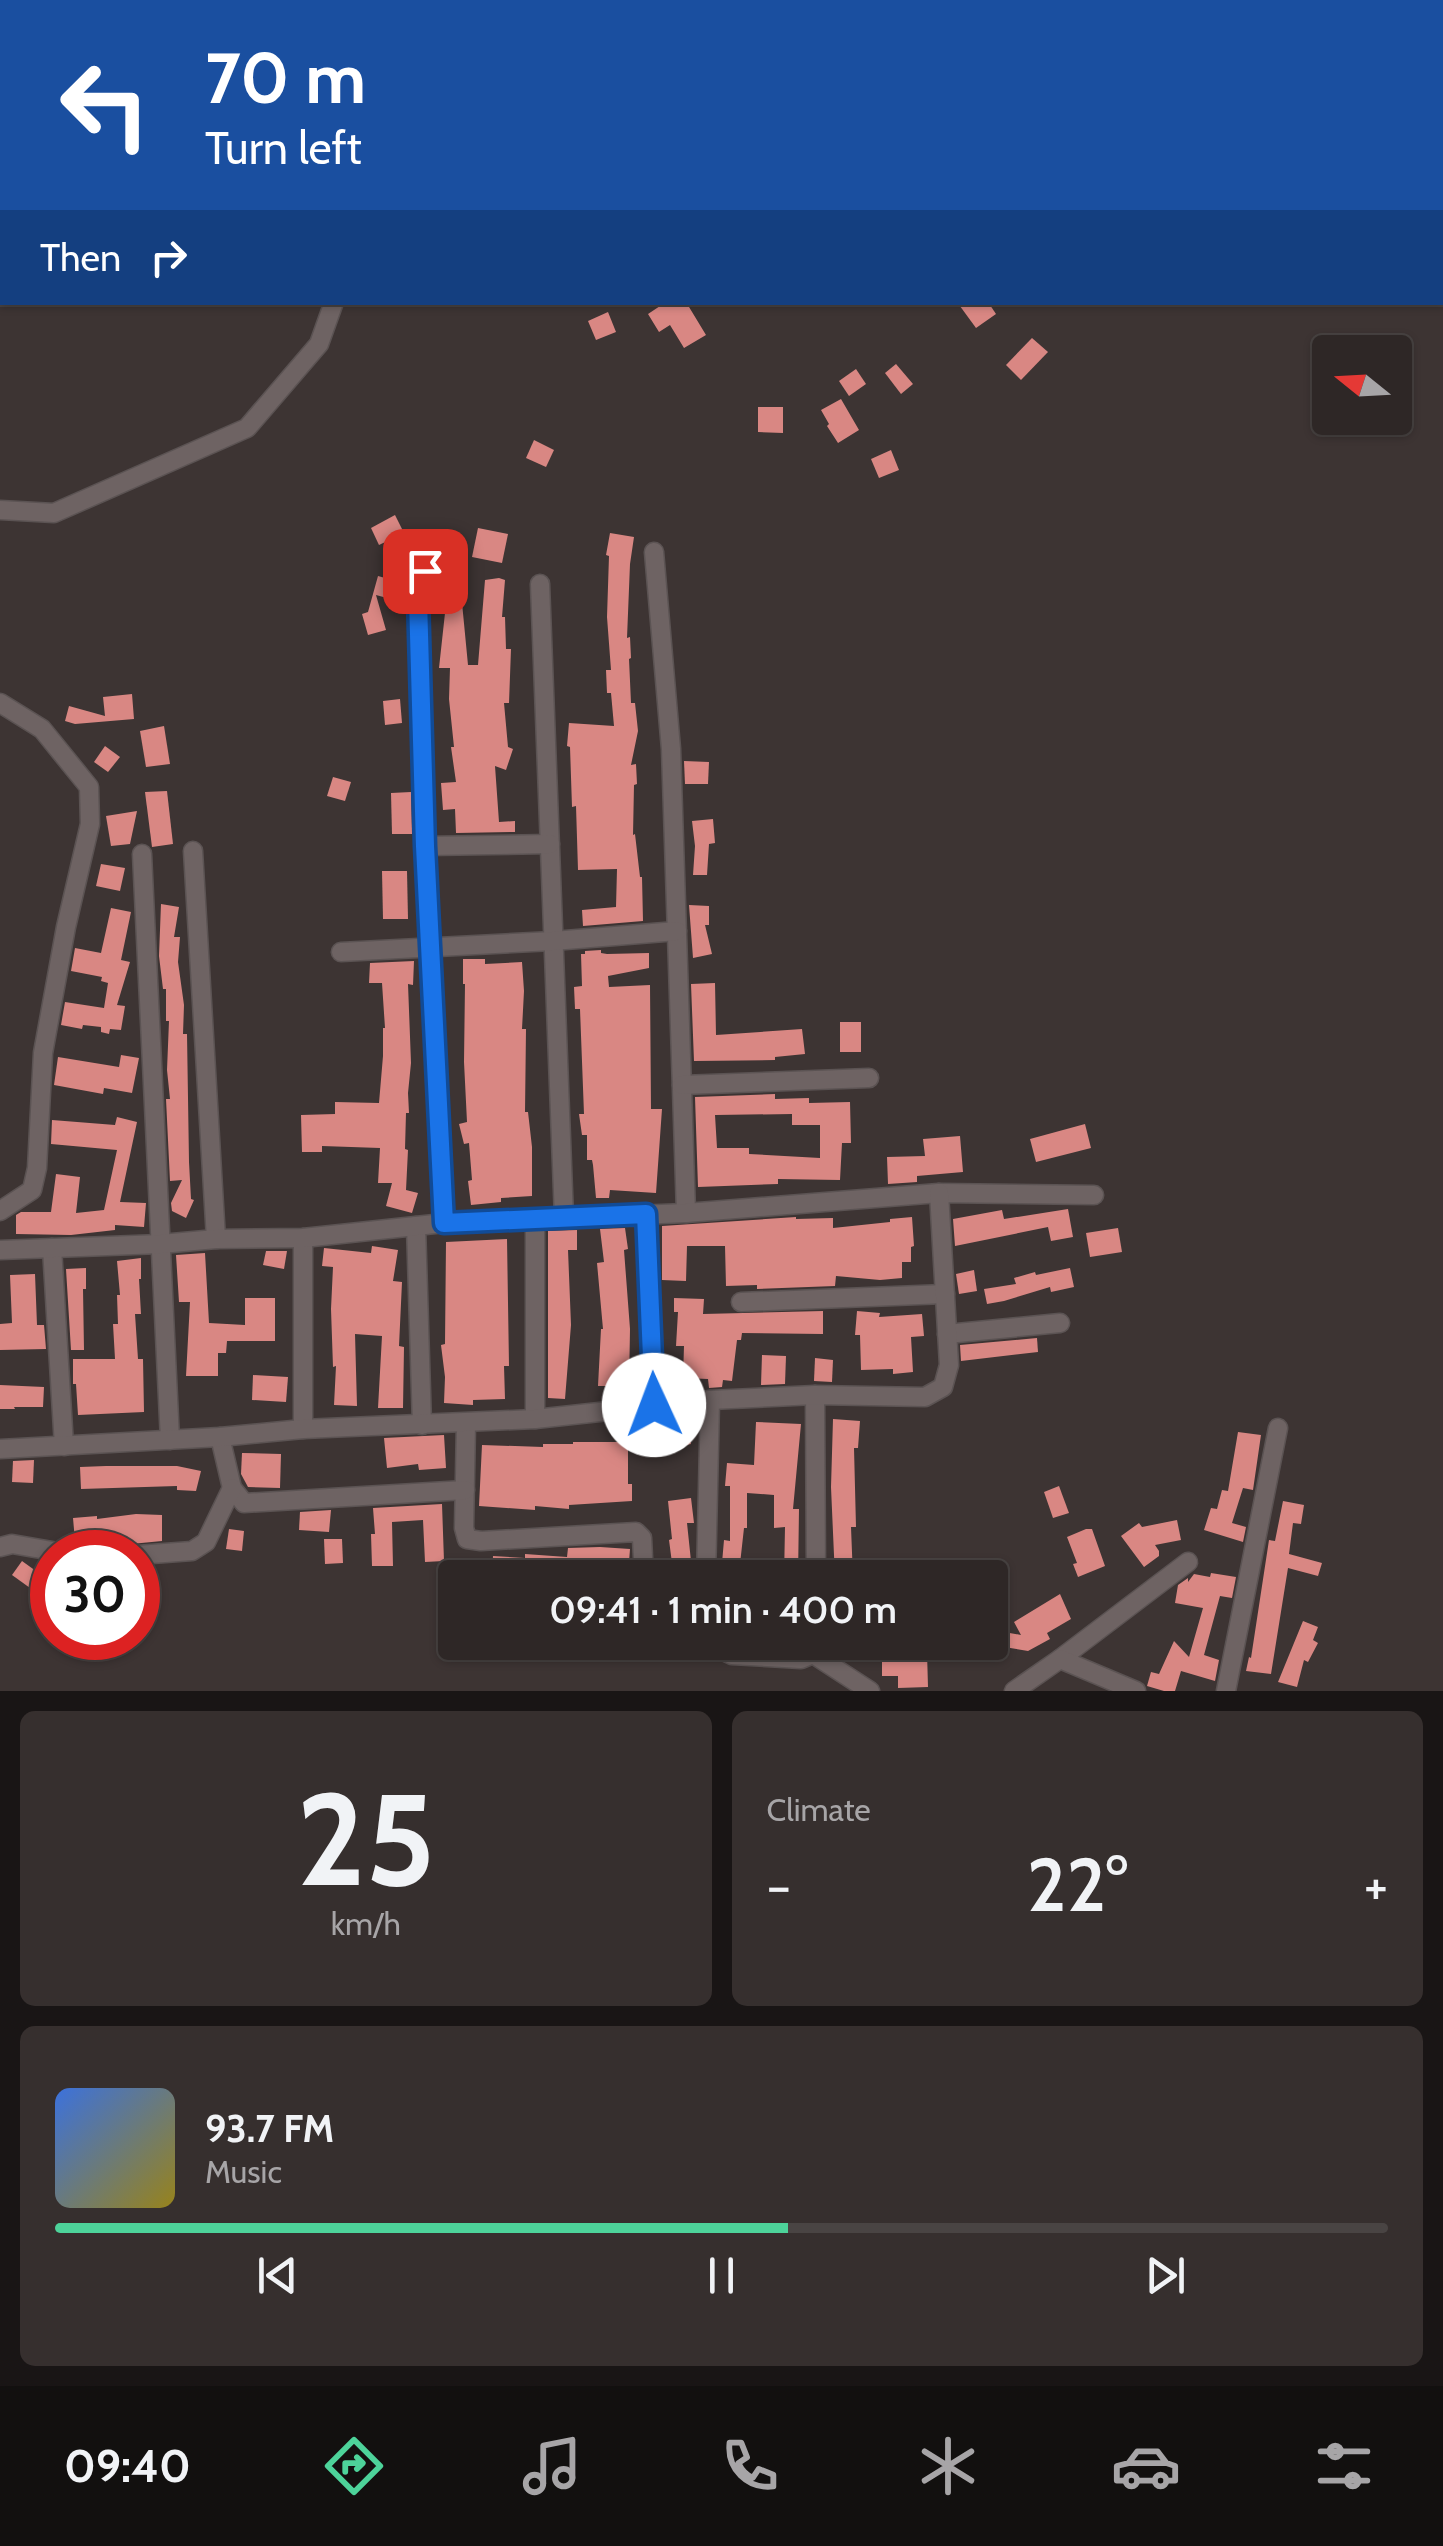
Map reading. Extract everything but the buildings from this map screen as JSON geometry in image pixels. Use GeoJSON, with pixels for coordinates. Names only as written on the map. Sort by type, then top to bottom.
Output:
{"type":"FeatureCollection","features":[{"type":"Feature","properties":{"kind":"street"},"geometry":{"type":"LineString","coordinates":[[0,510],[54,513],[247,428],[319,344],[333,305]]}},
{"type":"Feature","properties":{"kind":"street"},"geometry":{"type":"LineString","coordinates":[[432,542],[418,599],[425,846],[444,1223]]}},
{"type":"Feature","properties":{"kind":"street"},"geometry":{"type":"LineString","coordinates":[[654,552],[671,749],[686,1213]]}},
{"type":"Feature","properties":{"kind":"street"},"geometry":{"type":"LineString","coordinates":[[540,584],[564,1218]]}},
{"type":"Feature","properties":{"kind":"street"},"geometry":{"type":"LineString","coordinates":[[0,703],[42,729],[89,787],[90,824],[43,1053],[37,1168],[32,1190],[0,1211]]}},
{"type":"Feature","properties":{"kind":"street"},"geometry":{"type":"LineString","coordinates":[[425,846],[550,844]]}},
{"type":"Feature","properties":{"kind":"street"},"geometry":{"type":"LineString","coordinates":[[192,850],[216,1239]]}},
{"type":"Feature","properties":{"kind":"street"},"geometry":{"type":"LineString","coordinates":[[142,854],[170,1440]]}},
{"type":"Feature","properties":{"kind":"street"},"geometry":{"type":"LineString","coordinates":[[341,952],[677,931]]}},
{"type":"Feature","properties":{"kind":"street"},"geometry":{"type":"LineString","coordinates":[[682,1085],[869,1078]]}},
{"type":"Feature","properties":{"kind":"street"},"geometry":{"type":"LineString","coordinates":[[0,1449],[534,1419],[710,1400],[924,1397],[943,1388],[949,1365],[940,1192]]}},
{"type":"Feature","properties":{"kind":"street"},"geometry":{"type":"LineString","coordinates":[[0,1250],[304,1238],[444,1223],[686,1213],[940,1192],[1094,1195]]}},
{"type":"Feature","properties":{"kind":"street"},"geometry":{"type":"LineString","coordinates":[[646,1214],[654,1405]]}},
{"type":"Feature","properties":{"kind":"street"},"geometry":{"type":"LineString","coordinates":[[534,1419],[535,1219]]}},
{"type":"Feature","properties":{"kind":"street"},"geometry":{"type":"LineString","coordinates":[[416,1226],[422,1425]]}},
{"type":"Feature","properties":{"kind":"street"},"geometry":{"type":"LineString","coordinates":[[304,1238],[304,1429]]}},
{"type":"Feature","properties":{"kind":"street"},"geometry":{"type":"LineString","coordinates":[[52,1248],[64,1446]]}},
{"type":"Feature","properties":{"kind":"street"},"geometry":{"type":"LineString","coordinates":[[741,1302],[945,1294]]}},
{"type":"Feature","properties":{"kind":"street"},"geometry":{"type":"LineString","coordinates":[[947,1334],[1060,1324]]}},
{"type":"Feature","properties":{"kind":"street"},"geometry":{"type":"LineString","coordinates":[[815,1396],[816,1560]]}},
{"type":"Feature","properties":{"kind":"street"},"geometry":{"type":"LineString","coordinates":[[706,1560],[710,1400]]}},
{"type":"Feature","properties":{"kind":"street"},"geometry":{"type":"LineString","coordinates":[[466,1423],[464,1528],[468,1538],[480,1541],[636,1532],[642,1538],[643,1560]]}},
{"type":"Feature","properties":{"kind":"street"},"geometry":{"type":"LineString","coordinates":[[1226,1691],[1278,1428]]}},
{"type":"Feature","properties":{"kind":"street"},"geometry":{"type":"LineString","coordinates":[[220,1437],[232,1488],[244,1503],[464,1490]]}},
{"type":"Feature","properties":{"kind":"street"},"geometry":{"type":"LineString","coordinates":[[160,1554],[192,1552],[206,1542],[232,1488]]}},
{"type":"Feature","properties":{"kind":"street"},"geometry":{"type":"LineString","coordinates":[[0,1548],[12,1544],[30,1547]]}},
{"type":"Feature","properties":{"kind":"street"},"geometry":{"type":"LineString","coordinates":[[1014,1691],[1188,1562]]}},
{"type":"Feature","properties":{"kind":"street"},"geometry":{"type":"LineString","coordinates":[[1060,1659],[1136,1691]]}},
{"type":"Feature","properties":{"kind":"street"},"geometry":{"type":"LineString","coordinates":[[830,1660],[870,1691]]}},
{"type":"Feature","properties":{"kind":"route"},"geometry":{"type":"LineString","coordinates":[[425,571],[418,599],[425,846],[444,1223],[646,1214],[654,1405]]}}]}
